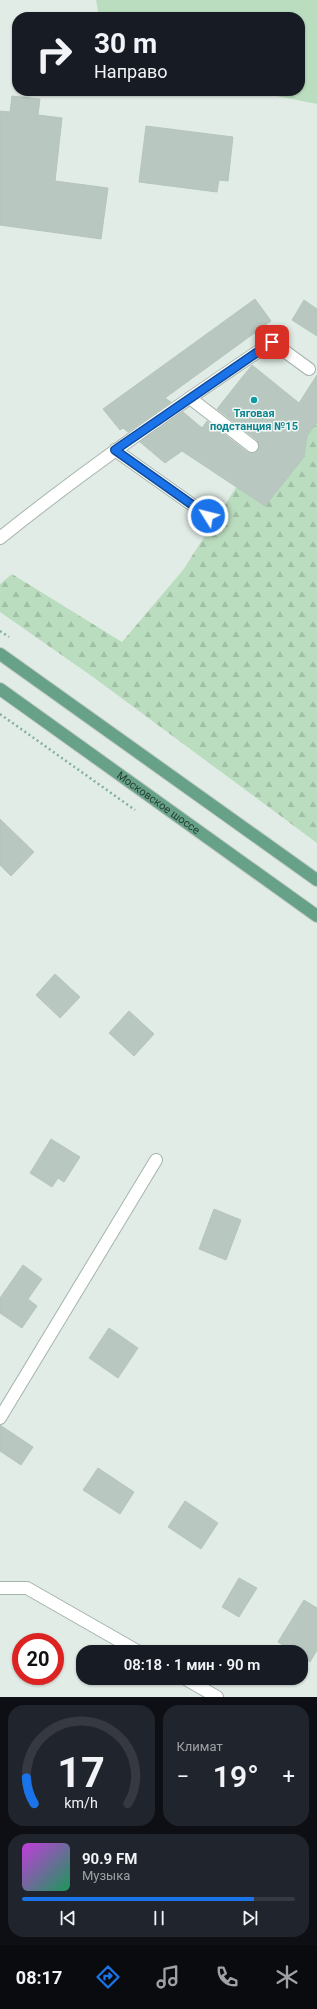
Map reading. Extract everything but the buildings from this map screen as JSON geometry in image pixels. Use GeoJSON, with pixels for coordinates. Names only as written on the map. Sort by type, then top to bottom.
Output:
{"type":"FeatureCollection","features":[{"type":"Feature","properties":{"kind":"main road"},"geometry":{"type":"LineString","coordinates":[[0,654],[317,880]]}},
{"type":"Feature","properties":{"kind":"main road","name":"Московское шоссе"},"geometry":{"type":"LineString","coordinates":[[0,689],[317,916]]}},
{"type":"Feature","properties":{"kind":"street"},"geometry":{"type":"LineString","coordinates":[[0,538],[47,500],[115,450],[272,342],[309,369]]}},
{"type":"Feature","properties":{"kind":"street"},"geometry":{"type":"LineString","coordinates":[[190,398],[252,446]]}},
{"type":"Feature","properties":{"kind":"street"},"geometry":{"type":"LineString","coordinates":[[115,450],[208,516]]}},
{"type":"Feature","properties":{"kind":"street"},"geometry":{"type":"LineString","coordinates":[[0,1418],[156,1160]]}},
{"type":"Feature","properties":{"kind":"street"},"geometry":{"type":"LineString","coordinates":[[0,1588],[27,1588],[127,1645]]}},
{"type":"Feature","properties":{"kind":"street"},"geometry":{"type":"LineString","coordinates":[[196,1685],[217,1697]]}},
{"type":"Feature","properties":{"kind":"green space"},"geometry":{"type":"Polygon","coordinates":[[[96,0],[317,0],[317,104],[277,96],[305,96],[305,12],[98,12],[96,0]]]}},
{"type":"Feature","properties":{"kind":"green space"},"geometry":{"type":"Polygon","coordinates":[[[291,402],[317,408],[317,843],[93,677],[0,612],[0,584],[12,574],[122,642],[183,570],[291,402]]]}},
{"type":"Feature","properties":{"kind":"place","name":"Тяговая подстанция №15"},"geometry":{"type":"Point","coordinates":[254,400]}},
{"type":"Feature","properties":{"kind":"route"},"geometry":{"type":"LineString","coordinates":[[208,516],[115,450],[272,342]]}}]}
